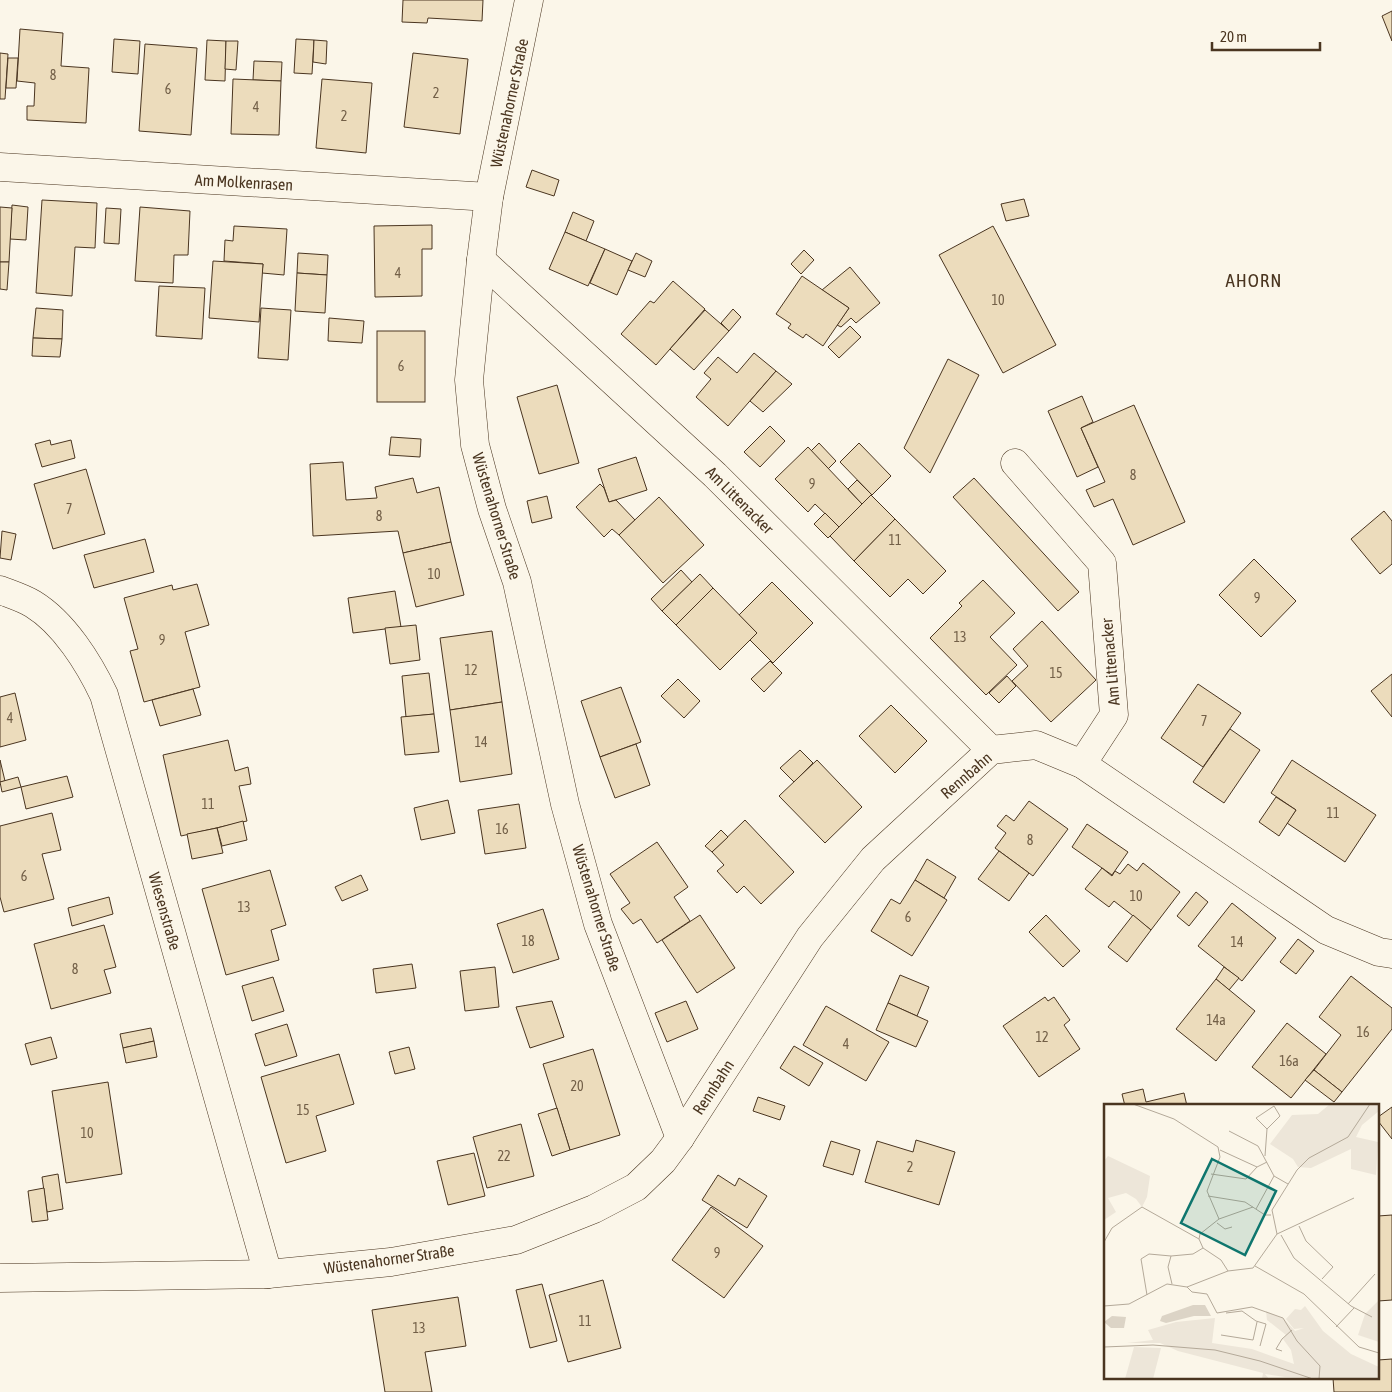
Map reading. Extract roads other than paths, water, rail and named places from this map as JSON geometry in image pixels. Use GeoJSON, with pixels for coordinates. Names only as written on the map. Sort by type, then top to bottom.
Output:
{"type":"FeatureCollection","features":[{"type":"Feature","properties":{"kind":"street","name":"Wüstenahorner Straße"},"geometry":{"type":"LineString","coordinates":[[0,1278],[268,1274],[391,1262],[516,1240],[594,1209],[636,1187],[663,1161],[680,1138],[598,924],[565,804],[517,582],[492,508],[475,444],[469,380],[481,260],[489,197],[529,0]]}},
{"type":"Feature","properties":{"kind":"street","name":"Am Molkenrasen"},"geometry":{"type":"LineString","coordinates":[[0,167],[489,197]]}},
{"type":"Feature","properties":{"kind":"street","name":"Am Littenacker"},"geometry":{"type":"LineString","coordinates":[[481,260],[715,475],[991,750]]}},
{"type":"Feature","properties":{"kind":"street","name":"Am Littenacker"},"geometry":{"type":"LineString","coordinates":[[1015,463],[1102,563],[1114,715],[1082,764]]}},
{"type":"Feature","properties":{"kind":"street","name":"Wiesenstraße"},"geometry":{"type":"LineString","coordinates":[[0,590],[32,603],[55,622],[93,672],[104,696],[268,1274]]}},
{"type":"Feature","properties":{"kind":"street","name":"Rennbahn"},"geometry":{"type":"LineString","coordinates":[[680,1138],[810,937],[873,858],[991,750],[1036,745],[1082,764],[1326,930],[1379,952],[1392,954]]}},
{"type":"Feature","properties":{"kind":"district","name":"AHORN"},"geometry":{"type":"Point","coordinates":[1254,280]}}]}
